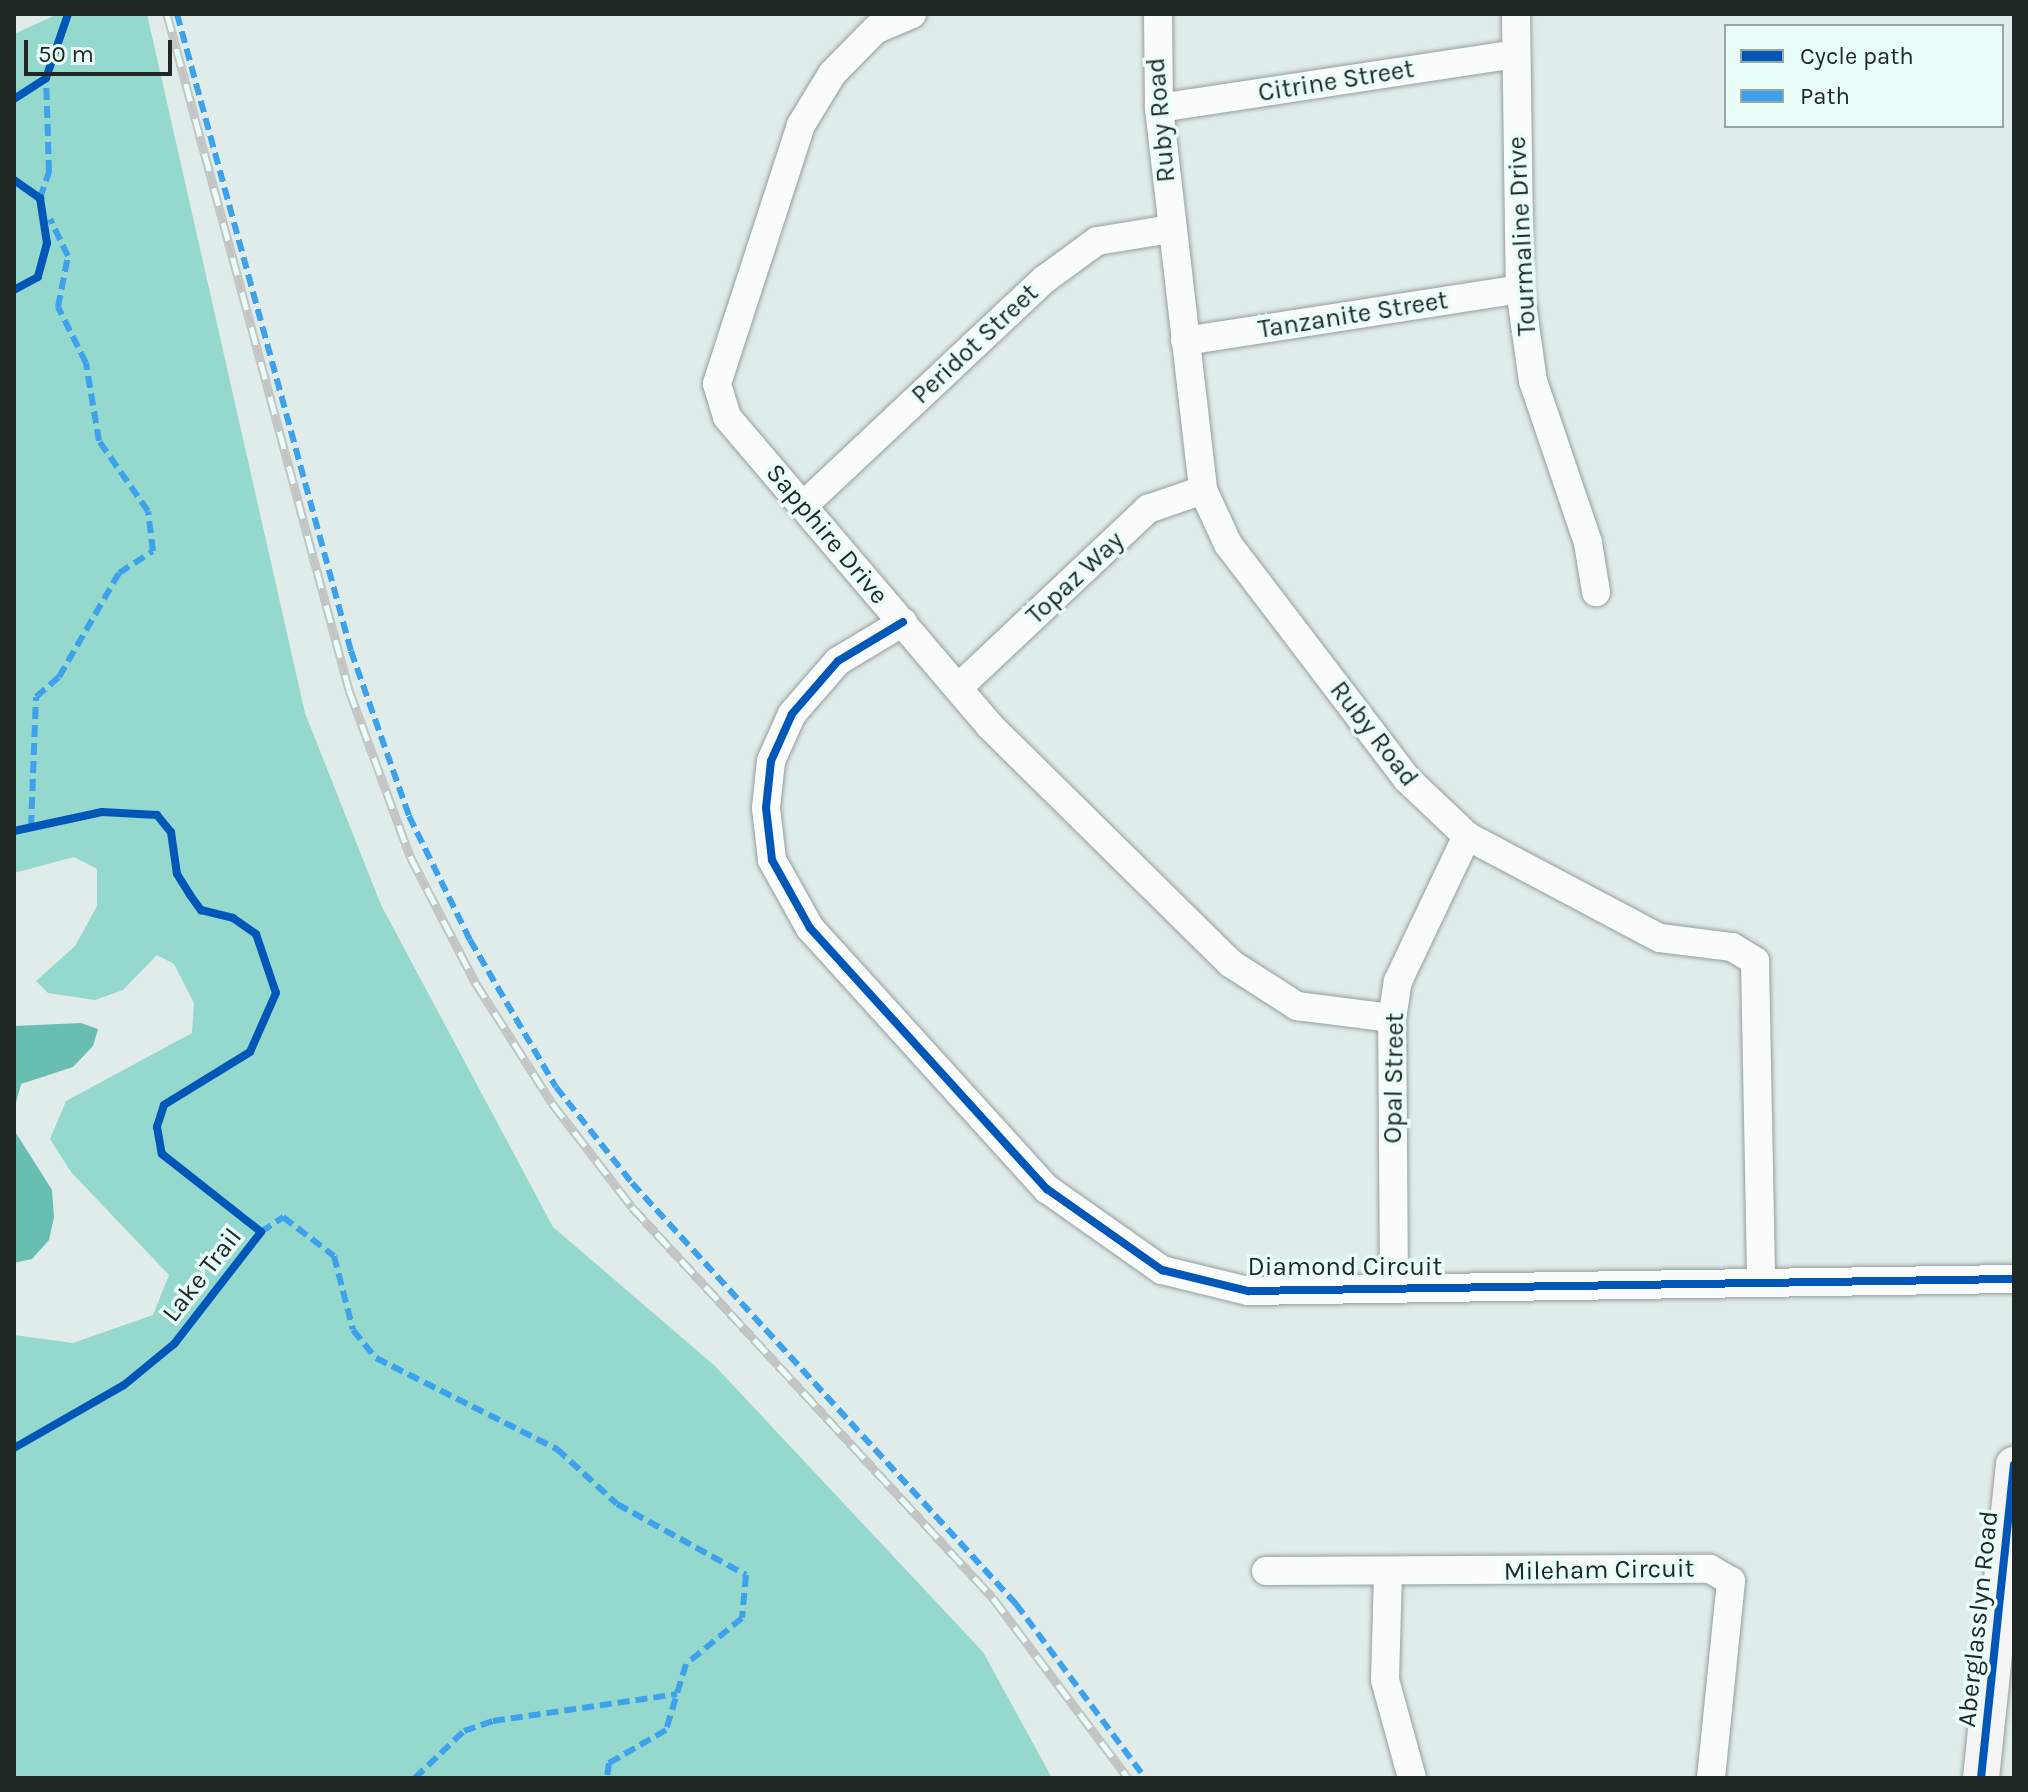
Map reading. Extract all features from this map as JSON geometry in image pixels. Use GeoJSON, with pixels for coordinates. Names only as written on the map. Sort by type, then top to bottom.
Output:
{"type":"FeatureCollection","features":[{"type":"Feature","properties":{"kind":"main road","name":"Aberglasslyn Road"},"geometry":{"type":"LineString","coordinates":[[1981,1778],[2014,1465]]}},
{"type":"Feature","properties":{"kind":"street","name":"Sapphire Drive"},"geometry":{"type":"LineString","coordinates":[[912,14],[876,29],[832,74],[801,125],[717,384],[727,417],[1056,795],[1241,972],[1297,1006],[1392,1018]]}},
{"type":"Feature","properties":{"kind":"street","name":"Ruby Road"},"geometry":{"type":"LineString","coordinates":[[1158,14],[1159,108],[1203,490],[1255,582],[1407,779],[1467,836],[1660,938],[1732,947],[1755,961],[1761,1282]]}},
{"type":"Feature","properties":{"kind":"street","name":"Tourmaline Drive"},"geometry":{"type":"LineString","coordinates":[[1516,14],[1514,54],[1520,289],[1533,381],[1588,543],[1596,592]]}},
{"type":"Feature","properties":{"kind":"street","name":"Citrine Street"},"geometry":{"type":"LineString","coordinates":[[1159,108],[1514,54]]}},
{"type":"Feature","properties":{"kind":"street","name":"Peridot Street"},"geometry":{"type":"LineString","coordinates":[[804,505],[1045,279],[1097,241],[1171,229]]}},
{"type":"Feature","properties":{"kind":"street","name":"Tanzanite Street"},"geometry":{"type":"LineString","coordinates":[[1185,341],[1520,289]]}},
{"type":"Feature","properties":{"kind":"street","name":"Topaz Way"},"geometry":{"type":"LineString","coordinates":[[959,687],[1148,509],[1203,490]]}},
{"type":"Feature","properties":{"kind":"street","name":"Diamond Circuit"},"geometry":{"type":"LineString","coordinates":[[903,622],[838,661],[792,714],[771,761],[772,860],[810,928],[1047,1189],[1162,1270],[1248,1291],[2014,1279]]}},
{"type":"Feature","properties":{"kind":"street","name":"Opal Street"},"geometry":{"type":"LineString","coordinates":[[1394,1287],[1392,1018],[1398,981],[1467,836]]}},
{"type":"Feature","properties":{"kind":"street","name":"Mileham Circuit"},"geometry":{"type":"LineString","coordinates":[[1266,1571],[1388,1573],[1710,1569],[1731,1581],[1711,1778]]}},
{"type":"Feature","properties":{"kind":"street"},"geometry":{"type":"LineString","coordinates":[[1388,1573],[1385,1680],[1412,1778]]}},
{"type":"Feature","properties":{"kind":"shaded area"},"geometry":{"type":"Polygon","coordinates":[[[58,14],[147,14],[305,713],[381,905],[553,1227],[715,1366],[983,1652],[1052,1778],[14,1778],[14,1335],[73,1343],[153,1315],[169,1275],[71,1172],[50,1139],[66,1101],[192,1033],[194,1003],[174,964],[157,955],[123,990],[95,1000],[48,993],[36,981],[75,946],[97,906],[97,869],[74,857],[14,873],[14,34],[58,14]]]}},
{"type":"Feature","properties":{"kind":"shaded area"},"geometry":{"type":"Polygon","coordinates":[[[81,1023],[98,1029],[93,1046],[73,1067],[21,1084],[15,1106],[16,1133],[52,1190],[54,1217],[49,1240],[32,1259],[14,1263],[14,1026],[81,1023]]]}},
{"type":"Feature","properties":{"kind":"railway"},"geometry":{"type":"LineString","coordinates":[[167,14],[349,690],[410,856],[475,982],[552,1103],[632,1207],[993,1598],[1128,1778]]}},
{"type":"Feature","properties":{"kind":"marked path"},"geometry":{"type":"LineString","coordinates":[[177,14],[351,651],[409,816],[470,940],[556,1087],[632,1183],[1016,1604],[1145,1778]]}},
{"type":"Feature","properties":{"kind":"marked path"},"geometry":{"type":"LineString","coordinates":[[40,198],[49,172],[46,78]]}},
{"type":"Feature","properties":{"kind":"marked path"},"geometry":{"type":"LineString","coordinates":[[31,827],[36,697],[59,677],[119,573],[153,551],[148,511],[99,441],[86,363],[58,307],[68,256],[50,219]]}},
{"type":"Feature","properties":{"kind":"marked path"},"geometry":{"type":"LineString","coordinates":[[261,1232],[283,1217],[334,1256],[353,1330],[376,1358],[557,1449],[617,1504],[746,1575],[742,1618],[686,1664],[666,1730],[609,1763],[607,1778]]}},
{"type":"Feature","properties":{"kind":"marked path"},"geometry":{"type":"LineString","coordinates":[[415,1778],[464,1731],[493,1721],[677,1694]]}},
{"type":"Feature","properties":{"kind":"cycle path"},"geometry":{"type":"LineString","coordinates":[[14,99],[46,78],[68,14]]}},
{"type":"Feature","properties":{"kind":"cycle path"},"geometry":{"type":"LineString","coordinates":[[14,180],[40,198],[47,243],[38,277],[14,290]]}},
{"type":"Feature","properties":{"kind":"cycle path"},"geometry":{"type":"LineString","coordinates":[[903,622],[838,661],[792,714],[771,761],[766,808],[772,860],[810,928],[1047,1189],[1162,1270],[1248,1291],[2014,1279]]}},
{"type":"Feature","properties":{"kind":"cycle path","name":"Lake Trail"},"geometry":{"type":"LineString","coordinates":[[14,831],[102,812],[157,815],[171,832],[177,874],[190,895],[201,910],[233,918],[256,934],[276,993],[250,1052],[164,1105],[157,1127],[162,1154],[261,1232],[174,1344],[124,1385],[14,1448]]}},
{"type":"Feature","properties":{"kind":"cycle path"},"geometry":{"type":"LineString","coordinates":[[1981,1778],[2014,1465]]}}]}
